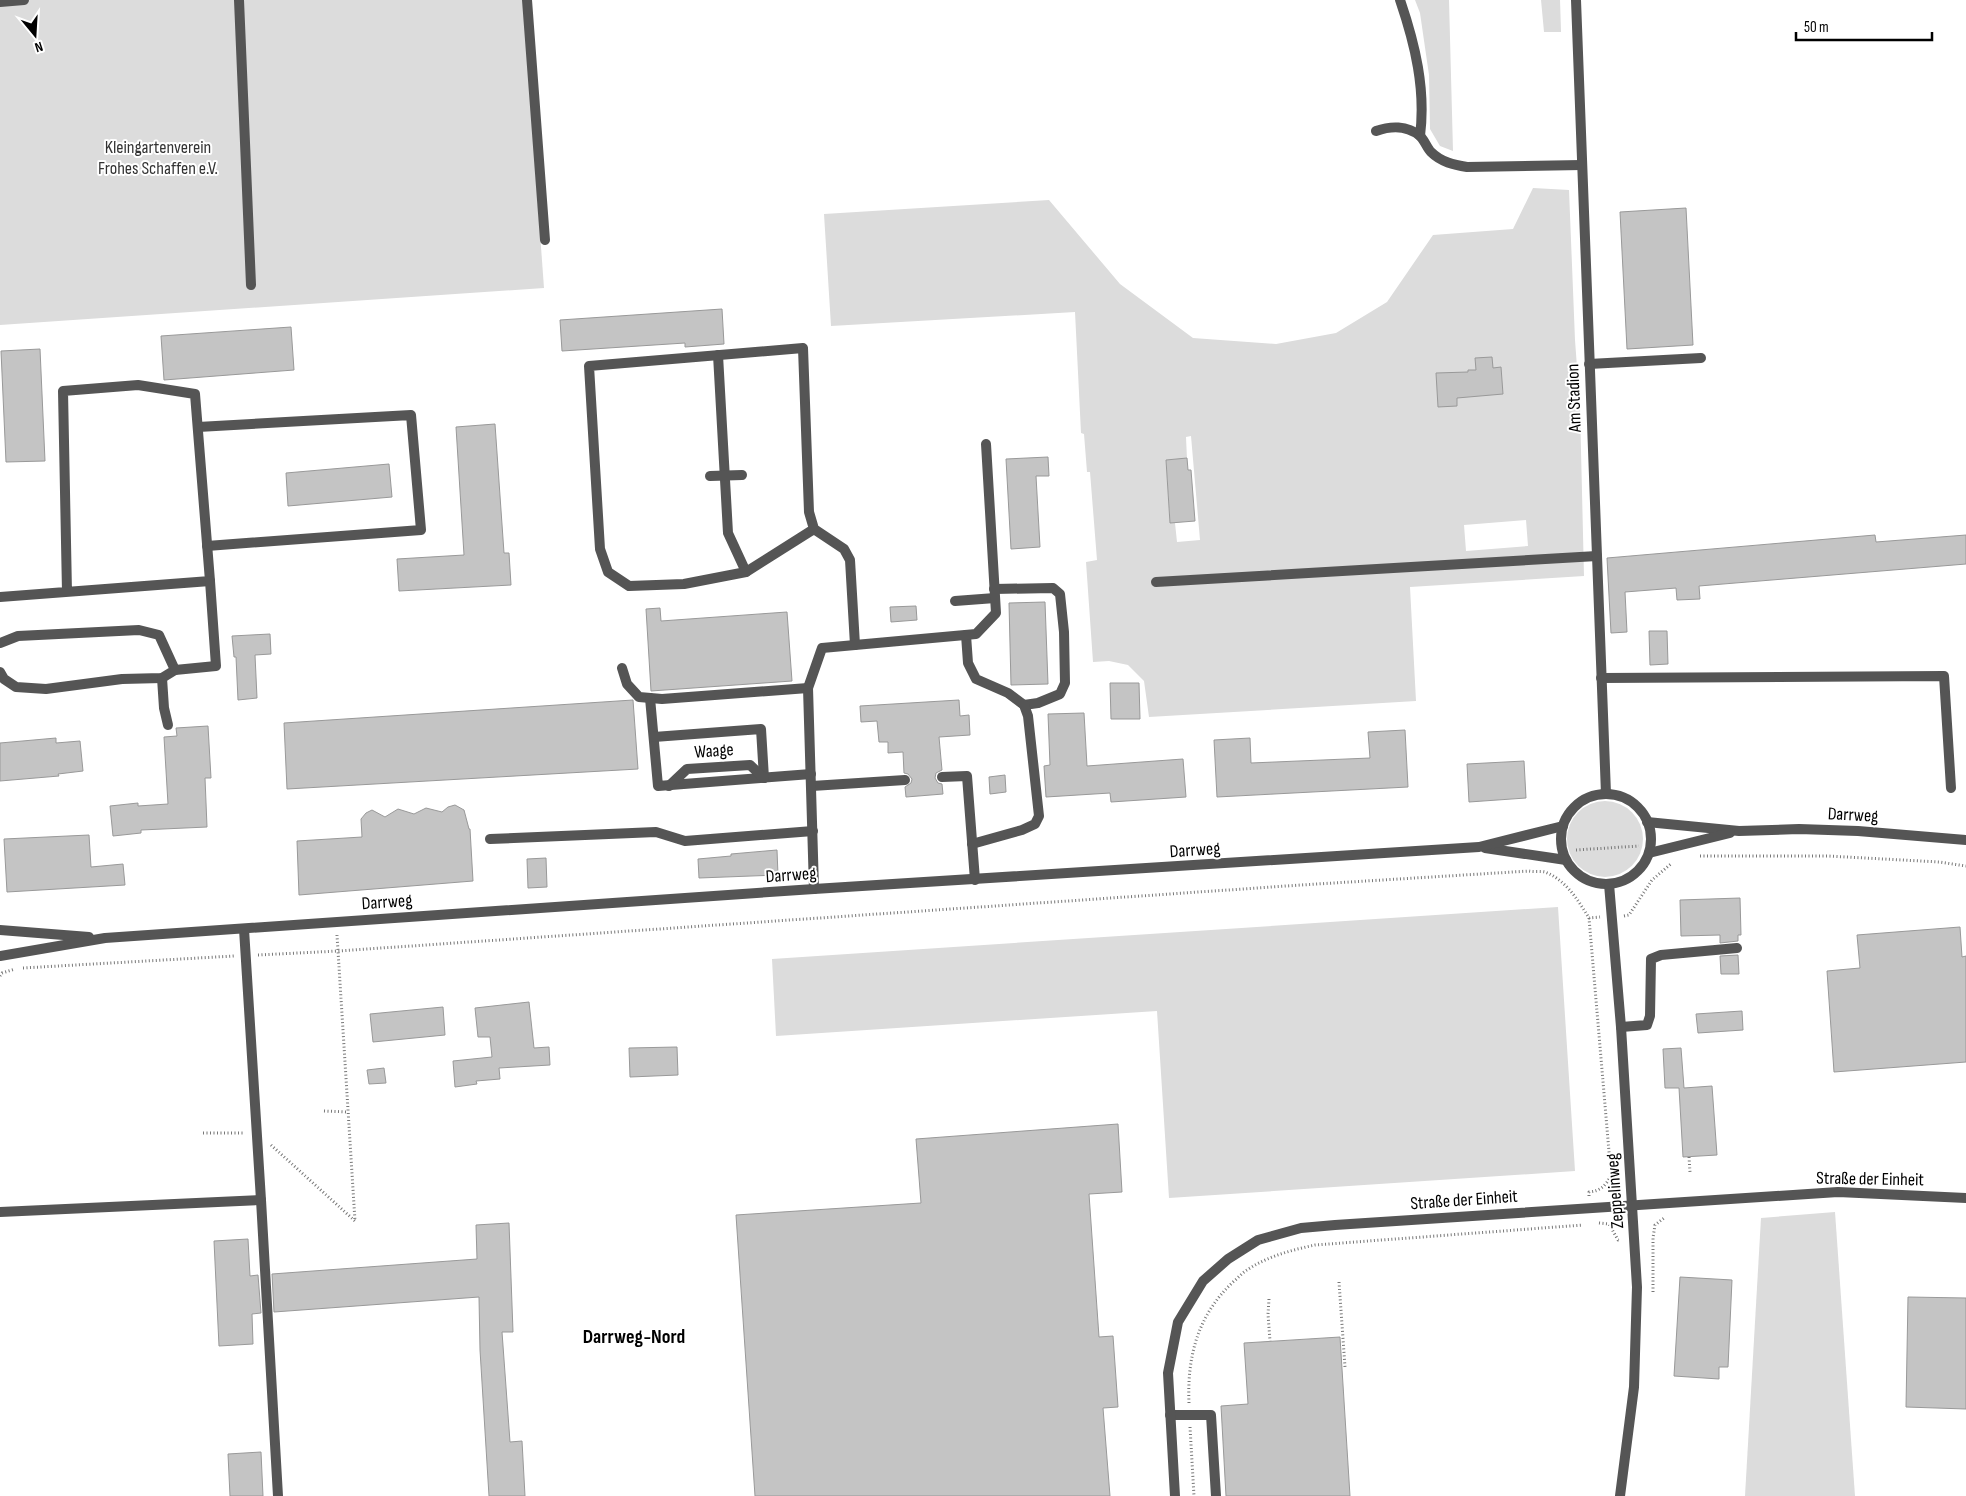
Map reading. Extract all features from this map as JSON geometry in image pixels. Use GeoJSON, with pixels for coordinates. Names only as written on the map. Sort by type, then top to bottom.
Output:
{"type":"FeatureCollection","features":[{"type":"Feature","properties":{"kind":"street"},"geometry":{"type":"LineString","coordinates":[[0,2],[24,0]]}},
{"type":"Feature","properties":{"kind":"street"},"geometry":{"type":"LineString","coordinates":[[239,0],[251,285]]}},
{"type":"Feature","properties":{"kind":"street"},"geometry":{"type":"LineString","coordinates":[[527,0],[545,240]]}},
{"type":"Feature","properties":{"kind":"street"},"geometry":{"type":"LineString","coordinates":[[1400,0],[1416,51],[1422,116],[1420,136]]}},
{"type":"Feature","properties":{"kind":"street","name":"Am Stadion"},"geometry":{"type":"LineString","coordinates":[[1576,0],[1606,794]]}},
{"type":"Feature","properties":{"kind":"street"},"geometry":{"type":"LineString","coordinates":[[1376,131],[1386,127],[1403,128],[1420,136],[1432,153],[1449,164],[1467,167],[1582,165]]}},
{"type":"Feature","properties":{"kind":"street"},"geometry":{"type":"LineString","coordinates":[[814,529],[746,572],[684,584],[629,586],[608,572],[600,549],[589,366],[804,348],[809,512],[814,529],[844,549],[850,560],[855,645]]}},
{"type":"Feature","properties":{"kind":"street"},"geometry":{"type":"LineString","coordinates":[[718,354],[728,532],[746,572]]}},
{"type":"Feature","properties":{"kind":"street"},"geometry":{"type":"LineString","coordinates":[[1590,364],[1700,358]]}},
{"type":"Feature","properties":{"kind":"street"},"geometry":{"type":"LineString","coordinates":[[0,672],[4,679],[16,687],[46,689],[122,679],[162,678],[175,670],[216,666],[195,394],[138,385],[63,391],[67,592]]}},
{"type":"Feature","properties":{"kind":"street"},"geometry":{"type":"LineString","coordinates":[[198,427],[411,415],[421,520],[421,530],[207,546]]}},
{"type":"Feature","properties":{"kind":"street"},"geometry":{"type":"LineString","coordinates":[[814,889],[808,688],[822,648],[976,634],[996,613],[986,444]]}},
{"type":"Feature","properties":{"kind":"street"},"geometry":{"type":"LineString","coordinates":[[710,476],[742,475]]}},
{"type":"Feature","properties":{"kind":"street"},"geometry":{"type":"LineString","coordinates":[[1156,582],[1597,556]]}},
{"type":"Feature","properties":{"kind":"street"},"geometry":{"type":"LineString","coordinates":[[0,597],[210,581]]}},
{"type":"Feature","properties":{"kind":"street"},"geometry":{"type":"LineString","coordinates":[[955,601],[994,594],[1053,588],[1060,594],[1064,632],[1065,683],[1060,694],[1038,703],[1024,705]]}},
{"type":"Feature","properties":{"kind":"street"},"geometry":{"type":"LineString","coordinates":[[0,643],[18,636],[139,630],[159,635],[175,670]]}},
{"type":"Feature","properties":{"kind":"street"},"geometry":{"type":"LineString","coordinates":[[966,635],[968,663],[976,679],[1008,693],[1024,705],[1028,716],[1039,816],[1035,824],[1022,830],[972,844]]}},
{"type":"Feature","properties":{"kind":"street"},"geometry":{"type":"LineString","coordinates":[[622,668],[627,684],[639,697],[662,699],[808,688]]}},
{"type":"Feature","properties":{"kind":"street"},"geometry":{"type":"LineString","coordinates":[[1601,678],[1944,676],[1951,788]]}},
{"type":"Feature","properties":{"kind":"street"},"geometry":{"type":"LineString","coordinates":[[162,678],[164,708],[168,725]]}},
{"type":"Feature","properties":{"kind":"street"},"geometry":{"type":"LineString","coordinates":[[650,698],[658,786],[811,774]]}},
{"type":"Feature","properties":{"kind":"street"},"geometry":{"type":"LineString","coordinates":[[654,737],[760,729],[764,778]]}},
{"type":"Feature","properties":{"kind":"street","name":"Waage"},"geometry":{"type":"LineString","coordinates":[[668,786],[687,769],[750,765],[764,778]]}},
{"type":"Feature","properties":{"kind":"street"},"geometry":{"type":"LineString","coordinates":[[942,777],[967,776],[975,880]]}},
{"type":"Feature","properties":{"kind":"street"},"geometry":{"type":"LineString","coordinates":[[812,786],[905,780]]}},
{"type":"Feature","properties":{"kind":"street"},"geometry":{"type":"LineString","coordinates":[[1606,794],[1618,796],[1640,810],[1647,822],[1650,831],[1650,849],[1635,872],[1623,880],[1609,884],[1596,883],[1584,878],[1574,870],[1564,855],[1561,837],[1563,826],[1569,813],[1579,803],[1592,796],[1606,794]]}},
{"type":"Feature","properties":{"kind":"street","name":"Darrweg"},"geometry":{"type":"LineString","coordinates":[[1647,822],[1739,831],[1799,829],[1858,831],[1966,840]]}},
{"type":"Feature","properties":{"kind":"street","name":"Darrweg"},"geometry":{"type":"LineString","coordinates":[[1479,848],[1563,826]]}},
{"type":"Feature","properties":{"kind":"street"},"geometry":{"type":"LineString","coordinates":[[490,839],[656,832],[685,841],[813,831]]}},
{"type":"Feature","properties":{"kind":"street","name":"Darrweg"},"geometry":{"type":"LineString","coordinates":[[1650,849],[1739,831]]}},
{"type":"Feature","properties":{"kind":"street","name":"Darrweg"},"geometry":{"type":"LineString","coordinates":[[0,956],[105,938],[814,889],[1479,848],[1564,855]]}},
{"type":"Feature","properties":{"kind":"street","name":"Zeppelinweg"},"geometry":{"type":"LineString","coordinates":[[1609,884],[1621,1027],[1637,1287],[1634,1387],[1620,1496]]}},
{"type":"Feature","properties":{"kind":"street"},"geometry":{"type":"LineString","coordinates":[[244,929],[278,1496]]}},
{"type":"Feature","properties":{"kind":"street","name":"Darrweg"},"geometry":{"type":"LineString","coordinates":[[0,930],[105,938]]}},
{"type":"Feature","properties":{"kind":"street"},"geometry":{"type":"LineString","coordinates":[[1621,1027],[1647,1025],[1650,1016],[1651,959],[1661,955],[1737,948]]}},
{"type":"Feature","properties":{"kind":"street","name":"Straße der Einheit"},"geometry":{"type":"LineString","coordinates":[[1175,1496],[1168,1373],[1178,1322],[1203,1281],[1228,1259],[1258,1240],[1301,1228],[1335,1225],[1838,1192],[1966,1198]]}},
{"type":"Feature","properties":{"kind":"street"},"geometry":{"type":"LineString","coordinates":[[0,1212],[261,1200]]}},
{"type":"Feature","properties":{"kind":"street"},"geometry":{"type":"LineString","coordinates":[[1170,1415],[1212,1415],[1216,1496]]}},
{"type":"Feature","properties":{"kind":"path"},"geometry":{"type":"LineString","coordinates":[[1564,855],[1650,849]]}},
{"type":"Feature","properties":{"kind":"path"},"geometry":{"type":"LineString","coordinates":[[1691,857],[1710,855],[1828,856],[1893,859],[1966,866]]}},
{"type":"Feature","properties":{"kind":"path"},"geometry":{"type":"LineString","coordinates":[[1589,918],[1629,915],[1652,880],[1669,864],[1675,861]]}},
{"type":"Feature","properties":{"kind":"path"},"geometry":{"type":"LineString","coordinates":[[0,976],[2,973],[17,968],[338,951],[1291,886],[1529,871],[1544,872],[1564,884],[1577,897],[1589,918],[1611,1175],[1602,1188],[1588,1192],[1591,1224],[1315,1244],[1281,1253],[1246,1270],[1219,1296],[1201,1325],[1190,1361],[1188,1390],[1194,1496]]}},
{"type":"Feature","properties":{"kind":"path"},"geometry":{"type":"LineString","coordinates":[[202,1133],[257,1133],[355,1221],[336,922]]}},
{"type":"Feature","properties":{"kind":"path"},"geometry":{"type":"LineString","coordinates":[[324,1111],[348,1112]]}},
{"type":"Feature","properties":{"kind":"path"},"geometry":{"type":"LineString","coordinates":[[1689,1157],[1690,1172]]}},
{"type":"Feature","properties":{"kind":"path"},"geometry":{"type":"LineString","coordinates":[[1339,1282],[1345,1367]]}},
{"type":"Feature","properties":{"kind":"path"},"geometry":{"type":"LineString","coordinates":[[1269,1299],[1270,1341]]}},
{"type":"Feature","properties":{"kind":"green space","name":"Kleingartenverein Frohes Schaffen e.V."},"geometry":{"type":"Polygon","coordinates":[[[0,0],[523,0],[544,288],[0,325],[0,0]]]}},
{"type":"Feature","properties":{"kind":"green space"},"geometry":{"type":"Polygon","coordinates":[[[1415,0],[1449,0],[1453,151],[1440,146],[1430,129],[1429,75],[1420,13],[1415,0]]]}},
{"type":"Feature","properties":{"kind":"green space"},"geometry":{"type":"Polygon","coordinates":[[[1541,0],[1560,0],[1561,32],[1544,32],[1541,0]]]}},
{"type":"Feature","properties":{"kind":"green space"},"geometry":{"type":"Polygon","coordinates":[[[1533,188],[1569,190],[1575,340],[1580,408],[1584,576],[1410,587],[1416,701],[1149,717],[1144,681],[1128,665],[1109,661],[1093,662],[1086,562],[1097,560],[1090,472],[1087,472],[1084,434],[1081,433],[1075,312],[831,326],[824,214],[1049,200],[1120,284],[1193,338],[1276,344],[1336,333],[1387,302],[1433,235],[1513,229],[1533,188]],[[1191,436],[1186,437],[1187,459],[1166,460],[1170,523],[1175,523],[1177,542],[1200,540],[1191,436]],[[1526,520],[1464,525],[1466,551],[1528,546],[1526,520]]]}},
{"type":"Feature","properties":{"kind":"green space"},"geometry":{"type":"Polygon","coordinates":[[[1605,801],[1619,804],[1632,812],[1640,825],[1643,839],[1640,853],[1632,866],[1619,874],[1605,877],[1591,874],[1578,866],[1570,853],[1567,839],[1570,825],[1578,812],[1591,804],[1605,801]]]}},
{"type":"Feature","properties":{"kind":"green space"},"geometry":{"type":"Polygon","coordinates":[[[1558,907],[1575,1171],[1169,1198],[1157,1011],[776,1036],[772,959],[1558,907]]]}},
{"type":"Feature","properties":{"kind":"green space"},"geometry":{"type":"Polygon","coordinates":[[[1835,1212],[1855,1496],[1745,1496],[1761,1218],[1835,1212]]]}},
{"type":"Feature","properties":{"kind":"building"},"geometry":{"type":"Polygon","coordinates":[[[1686,208],[1693,345],[1627,349],[1620,212],[1686,208]]]}},
{"type":"Feature","properties":{"kind":"building"},"geometry":{"type":"Polygon","coordinates":[[[722,309],[724,344],[685,347],[685,343],[562,351],[560,320],[722,309]]]}},
{"type":"Feature","properties":{"kind":"building"},"geometry":{"type":"Polygon","coordinates":[[[291,327],[294,370],[164,380],[161,336],[291,327]]]}},
{"type":"Feature","properties":{"kind":"building"},"geometry":{"type":"Polygon","coordinates":[[[40,349],[45,461],[6,462],[1,351],[40,349]]]}},
{"type":"Feature","properties":{"kind":"building"},"geometry":{"type":"Polygon","coordinates":[[[1492,357],[1493,368],[1501,367],[1503,394],[1457,398],[1457,406],[1438,407],[1436,373],[1476,370],[1475,358],[1492,357]]]}},
{"type":"Feature","properties":{"kind":"building"},"geometry":{"type":"Polygon","coordinates":[[[495,424],[504,553],[509,553],[511,585],[399,591],[397,559],[464,555],[456,427],[495,424]]]}},
{"type":"Feature","properties":{"kind":"building"},"geometry":{"type":"Polygon","coordinates":[[[1048,457],[1049,476],[1036,476],[1040,547],[1011,549],[1006,459],[1048,457]]]}},
{"type":"Feature","properties":{"kind":"building"},"geometry":{"type":"Polygon","coordinates":[[[1187,458],[1188,470],[1191,470],[1195,521],[1170,523],[1166,460],[1187,458]]]}},
{"type":"Feature","properties":{"kind":"building"},"geometry":{"type":"Polygon","coordinates":[[[389,464],[392,497],[288,506],[286,473],[389,464]]]}},
{"type":"Feature","properties":{"kind":"building"},"geometry":{"type":"Polygon","coordinates":[[[1875,535],[1876,542],[1966,535],[1966,564],[1699,586],[1700,599],[1677,600],[1676,588],[1625,592],[1627,632],[1611,633],[1607,558],[1875,535]]]}},
{"type":"Feature","properties":{"kind":"building"},"geometry":{"type":"Polygon","coordinates":[[[1045,602],[1048,684],[1011,685],[1009,603],[1045,602]]]}},
{"type":"Feature","properties":{"kind":"building"},"geometry":{"type":"Polygon","coordinates":[[[916,606],[917,620],[891,622],[890,607],[916,606]]]}},
{"type":"Feature","properties":{"kind":"building"},"geometry":{"type":"Polygon","coordinates":[[[660,608],[661,621],[787,612],[792,681],[651,691],[646,609],[660,608]]]}},
{"type":"Feature","properties":{"kind":"building"},"geometry":{"type":"Polygon","coordinates":[[[1649,631],[1667,631],[1668,664],[1650,665],[1649,631]]]}},
{"type":"Feature","properties":{"kind":"building"},"geometry":{"type":"Polygon","coordinates":[[[270,634],[271,654],[255,655],[257,698],[238,700],[236,657],[234,657],[232,636],[270,634]]]}},
{"type":"Feature","properties":{"kind":"building"},"geometry":{"type":"Polygon","coordinates":[[[1110,683],[1139,683],[1140,719],[1111,719],[1110,683]]]}},
{"type":"Feature","properties":{"kind":"building"},"geometry":{"type":"Polygon","coordinates":[[[633,700],[638,769],[287,789],[284,723],[633,700]]]}},
{"type":"Feature","properties":{"kind":"building"},"geometry":{"type":"Polygon","coordinates":[[[959,700],[960,716],[969,715],[970,735],[939,737],[942,770],[936,773],[935,778],[938,783],[942,784],[943,794],[906,797],[905,787],[911,783],[912,779],[908,774],[904,773],[903,752],[888,753],[888,742],[879,742],[877,721],[861,722],[860,706],[959,700]]]}},
{"type":"Feature","properties":{"kind":"building"},"geometry":{"type":"Polygon","coordinates":[[[1084,713],[1087,766],[1183,759],[1186,797],[1111,802],[1110,793],[1046,797],[1044,766],[1050,765],[1048,714],[1084,713]]]}},
{"type":"Feature","properties":{"kind":"building"},"geometry":{"type":"Polygon","coordinates":[[[208,726],[211,778],[205,778],[207,827],[141,830],[141,833],[113,836],[110,806],[138,803],[138,806],[168,804],[164,737],[177,736],[176,728],[208,726]]]}},
{"type":"Feature","properties":{"kind":"building"},"geometry":{"type":"Polygon","coordinates":[[[1405,730],[1408,787],[1217,797],[1214,740],[1250,738],[1251,763],[1370,758],[1368,732],[1405,730]]]}},
{"type":"Feature","properties":{"kind":"building"},"geometry":{"type":"Polygon","coordinates":[[[56,738],[56,743],[80,741],[83,771],[58,774],[59,776],[0,781],[0,743],[56,738]]]}},
{"type":"Feature","properties":{"kind":"building"},"geometry":{"type":"Polygon","coordinates":[[[1524,761],[1526,798],[1469,802],[1467,764],[1524,761]]]}},
{"type":"Feature","properties":{"kind":"building"},"geometry":{"type":"Polygon","coordinates":[[[1005,775],[1006,792],[990,794],[989,777],[1005,775]]]}},
{"type":"Feature","properties":{"kind":"building"},"geometry":{"type":"Polygon","coordinates":[[[455,805],[464,810],[470,829],[473,881],[299,895],[297,841],[362,837],[361,819],[372,810],[385,817],[398,809],[414,814],[426,808],[442,812],[448,807],[455,805]]]}},
{"type":"Feature","properties":{"kind":"building"},"geometry":{"type":"Polygon","coordinates":[[[89,835],[91,867],[123,864],[125,885],[7,892],[4,839],[89,835]]]}},
{"type":"Feature","properties":{"kind":"building"},"geometry":{"type":"Polygon","coordinates":[[[777,850],[778,875],[699,878],[698,859],[777,850]]]}},
{"type":"Feature","properties":{"kind":"building"},"geometry":{"type":"Polygon","coordinates":[[[546,858],[547,887],[528,888],[527,859],[546,858]]]}},
{"type":"Feature","properties":{"kind":"building"},"geometry":{"type":"Polygon","coordinates":[[[1740,898],[1741,935],[1738,935],[1738,941],[1720,943],[1720,935],[1681,936],[1680,900],[1740,898]]]}},
{"type":"Feature","properties":{"kind":"building"},"geometry":{"type":"Polygon","coordinates":[[[1960,927],[1962,957],[1966,956],[1966,1062],[1834,1072],[1827,971],[1860,968],[1857,935],[1960,927]]]}},
{"type":"Feature","properties":{"kind":"building"},"geometry":{"type":"Polygon","coordinates":[[[1738,955],[1739,974],[1721,974],[1720,956],[1738,955]]]}},
{"type":"Feature","properties":{"kind":"building"},"geometry":{"type":"Polygon","coordinates":[[[529,1002],[534,1048],[549,1047],[550,1065],[499,1068],[500,1079],[476,1081],[477,1084],[455,1087],[453,1061],[492,1057],[490,1037],[478,1037],[475,1008],[529,1002]]]}},
{"type":"Feature","properties":{"kind":"building"},"geometry":{"type":"Polygon","coordinates":[[[443,1007],[445,1035],[373,1042],[370,1014],[443,1007]]]}},
{"type":"Feature","properties":{"kind":"building"},"geometry":{"type":"Polygon","coordinates":[[[1742,1011],[1743,1030],[1698,1033],[1696,1014],[1742,1011]]]}},
{"type":"Feature","properties":{"kind":"building"},"geometry":{"type":"Polygon","coordinates":[[[677,1047],[678,1075],[630,1077],[629,1048],[677,1047]]]}},
{"type":"Feature","properties":{"kind":"building"},"geometry":{"type":"Polygon","coordinates":[[[1681,1048],[1684,1088],[1712,1086],[1717,1155],[1683,1157],[1679,1088],[1665,1088],[1663,1049],[1681,1048]]]}},
{"type":"Feature","properties":{"kind":"building"},"geometry":{"type":"Polygon","coordinates":[[[384,1068],[386,1083],[369,1084],[367,1070],[384,1068]]]}},
{"type":"Feature","properties":{"kind":"building"},"geometry":{"type":"Polygon","coordinates":[[[1118,1124],[1122,1192],[1089,1194],[1099,1337],[1113,1336],[1118,1407],[1103,1408],[1110,1496],[755,1496],[736,1215],[921,1203],[916,1139],[1118,1124]]]}},
{"type":"Feature","properties":{"kind":"building"},"geometry":{"type":"Polygon","coordinates":[[[509,1223],[513,1332],[502,1332],[510,1442],[522,1441],[525,1496],[489,1496],[480,1350],[479,1297],[274,1312],[272,1274],[477,1259],[476,1225],[509,1223]]]}},
{"type":"Feature","properties":{"kind":"building"},"geometry":{"type":"Polygon","coordinates":[[[248,1239],[250,1276],[258,1275],[261,1313],[252,1314],[253,1344],[219,1346],[214,1241],[248,1239]]]}},
{"type":"Feature","properties":{"kind":"building"},"geometry":{"type":"Polygon","coordinates":[[[1680,1277],[1732,1280],[1728,1367],[1719,1367],[1719,1379],[1674,1376],[1680,1277]]]}},
{"type":"Feature","properties":{"kind":"building"},"geometry":{"type":"Polygon","coordinates":[[[1908,1297],[1966,1298],[1966,1409],[1906,1407],[1908,1297]]]}},
{"type":"Feature","properties":{"kind":"building"},"geometry":{"type":"Polygon","coordinates":[[[1340,1337],[1350,1496],[1226,1496],[1221,1406],[1248,1404],[1244,1343],[1340,1337]]]}},
{"type":"Feature","properties":{"kind":"building"},"geometry":{"type":"Polygon","coordinates":[[[261,1452],[263,1496],[230,1496],[228,1454],[261,1452]]]}},
{"type":"Feature","properties":{"kind":"district","name":"Darrweg-Nord"},"geometry":{"type":"Point","coordinates":[634,1337]}}]}
